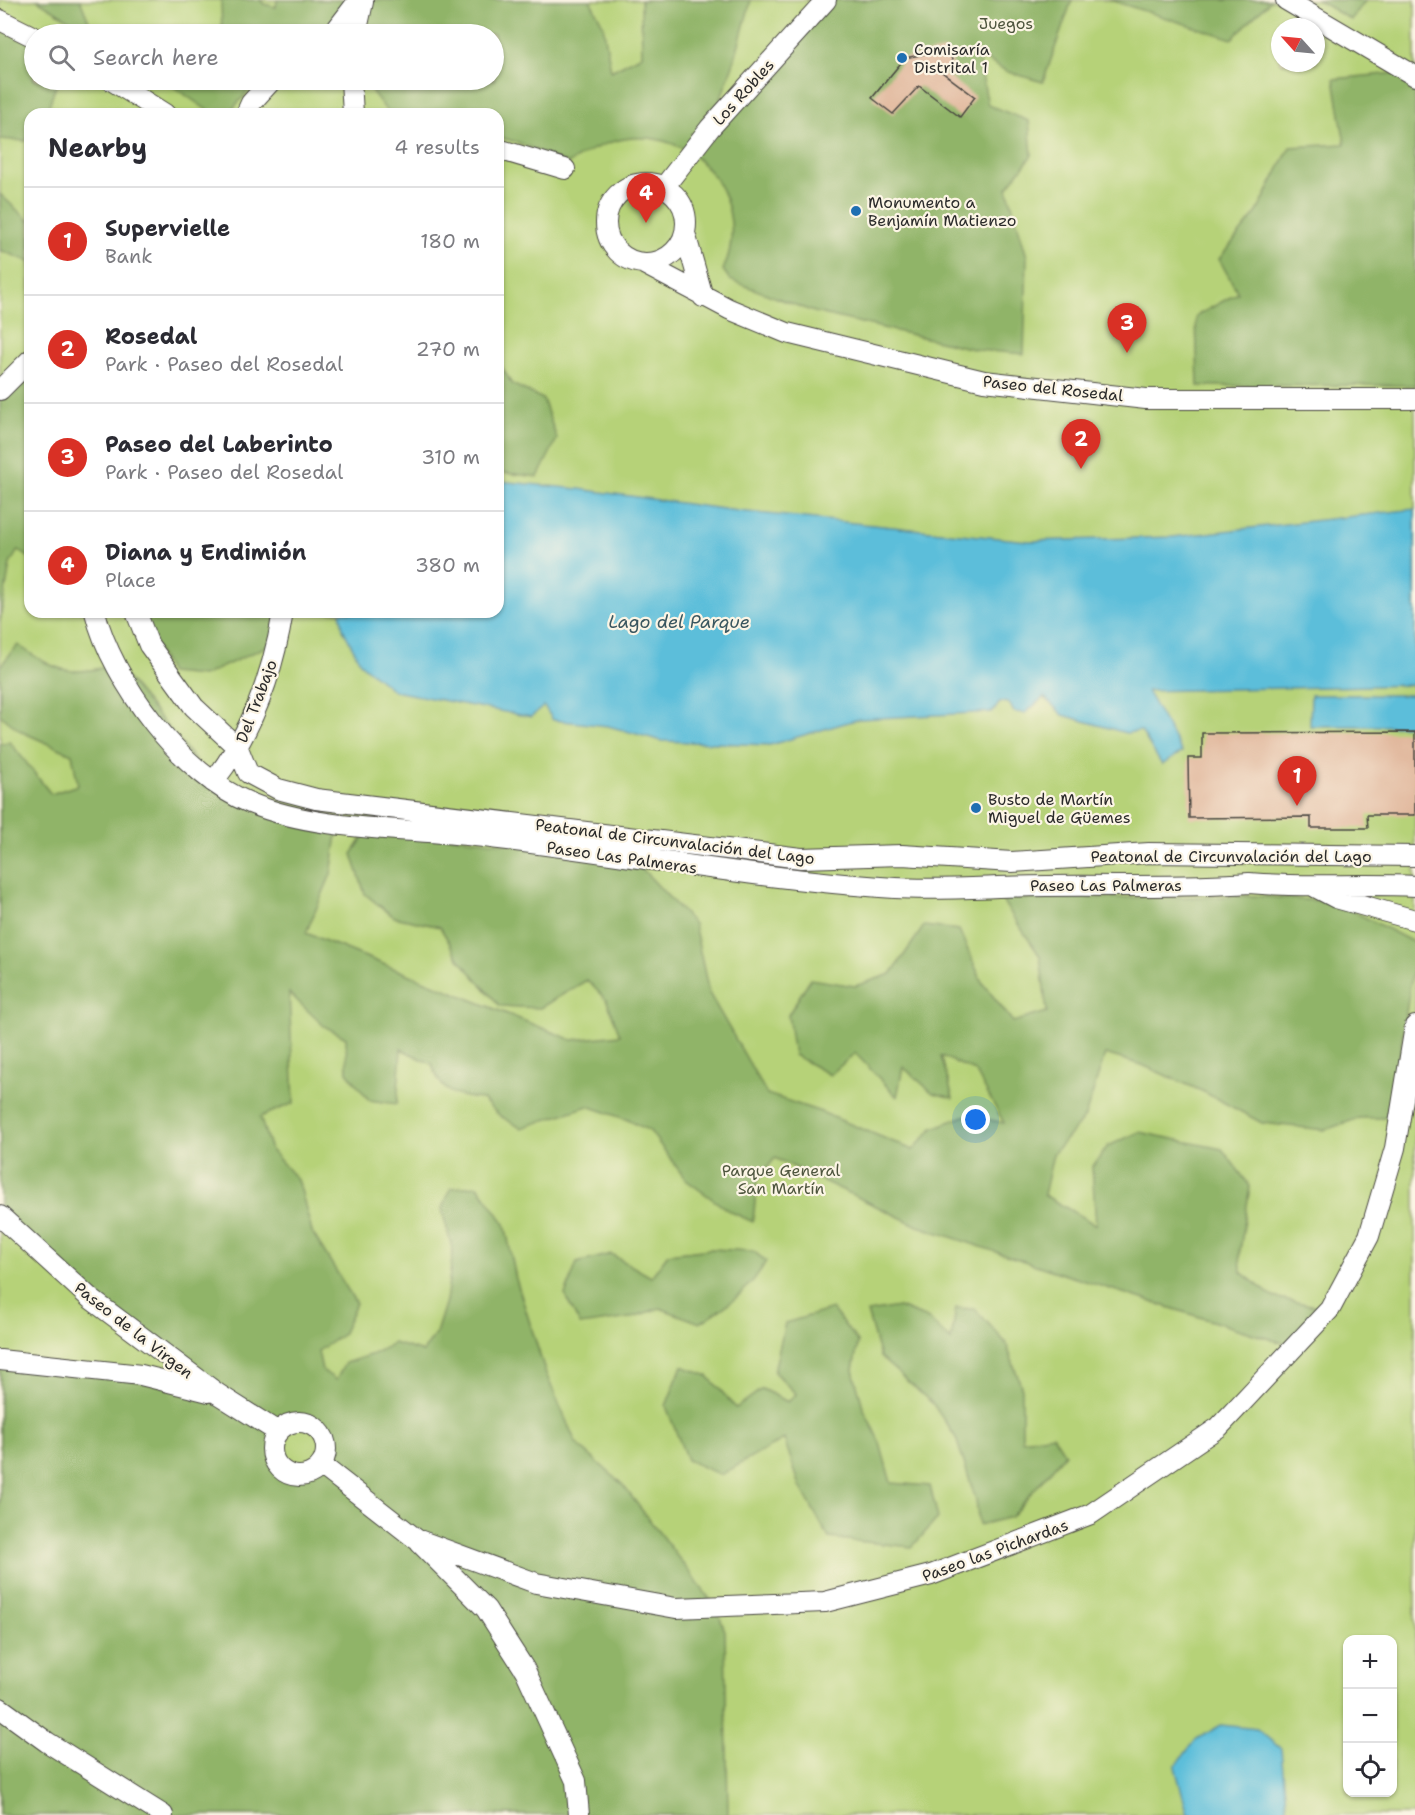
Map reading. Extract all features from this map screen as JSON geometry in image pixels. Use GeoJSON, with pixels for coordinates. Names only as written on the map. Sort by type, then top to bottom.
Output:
{"type":"FeatureCollection","features":[{"type":"Feature","properties":{"kind":"street"},"geometry":{"type":"LineString","coordinates":[[341,24],[361,0]]}},
{"type":"Feature","properties":{"kind":"street"},"geometry":{"type":"LineString","coordinates":[[357,24],[361,0]]}},
{"type":"Feature","properties":{"kind":"street","name":"Los Robles"},"geometry":{"type":"LineString","coordinates":[[664,187],[710,128],[826,0]]}},
{"type":"Feature","properties":{"kind":"street"},"geometry":{"type":"LineString","coordinates":[[1286,0],[1415,76]]}},
{"type":"Feature","properties":{"kind":"street"},"geometry":{"type":"LineString","coordinates":[[0,20],[24,31]]}},
{"type":"Feature","properties":{"kind":"street"},"geometry":{"type":"LineString","coordinates":[[127,90],[155,108]]}},
{"type":"Feature","properties":{"kind":"street"},"geometry":{"type":"LineString","coordinates":[[249,108],[263,90]]}},
{"type":"Feature","properties":{"kind":"street"},"geometry":{"type":"LineString","coordinates":[[351,90],[353,108]]}},
{"type":"Feature","properties":{"kind":"street"},"geometry":{"type":"LineString","coordinates":[[504,151],[565,169]]}},
{"type":"Feature","properties":{"kind":"street"},"geometry":{"type":"LineString","coordinates":[[643,183],[664,187],[675,195],[683,206],[686,219],[685,233],[681,243],[666,258],[644,264],[621,255],[613,246],[608,235],[607,213],[614,198],[627,188],[643,183]]}},
{"type":"Feature","properties":{"kind":"street"},"geometry":{"type":"LineString","coordinates":[[685,233],[703,297]]}},
{"type":"Feature","properties":{"kind":"street","name":"Paseo del Rosedal"},"geometry":{"type":"LineString","coordinates":[[644,264],[748,319],[787,333],[984,381],[1146,399],[1415,399]]}},
{"type":"Feature","properties":{"kind":"street"},"geometry":{"type":"LineString","coordinates":[[5,385],[24,366]]}},
{"type":"Feature","properties":{"kind":"street"},"geometry":{"type":"LineString","coordinates":[[5,385],[24,373]]}},
{"type":"Feature","properties":{"kind":"street","name":"Paseo Las Palmeras"},"geometry":{"type":"LineString","coordinates":[[96,618],[98,627],[116,665],[158,728],[213,782],[250,803],[303,818],[475,836],[783,878],[898,888],[1249,883],[1315,888]]}},
{"type":"Feature","properties":{"kind":"street","name":"Peatonal de Circunvalación del Lago"},"geometry":{"type":"LineString","coordinates":[[138,618],[149,645],[194,707],[238,748],[248,773],[278,789],[316,799],[801,858],[902,855],[1012,862],[1149,853],[1415,856]]}},
{"type":"Feature","properties":{"kind":"street","name":"Del Trabajo"},"geometry":{"type":"LineString","coordinates":[[213,782],[238,748],[256,709],[278,642],[281,618]]}},
{"type":"Feature","properties":{"kind":"street"},"geometry":{"type":"LineString","coordinates":[[1315,888],[1356,883],[1415,886]]}},
{"type":"Feature","properties":{"kind":"street"},"geometry":{"type":"LineString","coordinates":[[1315,888],[1336,898],[1415,920]]}},
{"type":"Feature","properties":{"kind":"street","name":"Paseo las Pichardas"},"geometry":{"type":"LineString","coordinates":[[321,1466],[416,1539],[536,1583],[676,1608],[825,1602],[931,1575],[1091,1514],[1219,1427],[1330,1309],[1369,1236],[1395,1148],[1415,1026]]}},
{"type":"Feature","properties":{"kind":"street","name":"Paseo de la Virgen"},"geometry":{"type":"LineString","coordinates":[[0,1216],[91,1299],[218,1394],[278,1432]]}},
{"type":"Feature","properties":{"kind":"street"},"geometry":{"type":"LineString","coordinates":[[0,1360],[141,1375],[218,1394]]}},
{"type":"Feature","properties":{"kind":"street"},"geometry":{"type":"LineString","coordinates":[[300,1421],[316,1427],[322,1433],[327,1449],[321,1466],[315,1472],[296,1476],[279,1468],[272,1450],[278,1432],[284,1426],[300,1421]]}},
{"type":"Feature","properties":{"kind":"street"},"geometry":{"type":"LineString","coordinates":[[416,1539],[486,1610],[525,1670],[576,1781],[579,1815]]}},
{"type":"Feature","properties":{"kind":"street"},"geometry":{"type":"LineString","coordinates":[[0,1708],[47,1742],[163,1815]]}},
{"type":"Feature","properties":{"kind":"green space","name":"Parque General San Martín"},"geometry":{"type":"Polygon","coordinates":[[[0,0],[1415,0],[1415,1815],[0,1815],[0,0]]]}},
{"type":"Feature","properties":{"kind":"green space"},"geometry":{"type":"Polygon","coordinates":[[[37,0],[80,0],[90,24],[76,24],[37,0]]]}},
{"type":"Feature","properties":{"kind":"green space"},"geometry":{"type":"Polygon","coordinates":[[[221,0],[260,0],[264,4],[276,7],[277,0],[359,0],[340,24],[222,24],[221,0]]]}},
{"type":"Feature","properties":{"kind":"green space","name":"Juegos"},"geometry":{"type":"Polygon","coordinates":[[[363,0],[590,0],[603,25],[611,71],[642,55],[641,0],[751,0],[734,62],[711,125],[826,0],[1072,0],[1043,82],[1008,72],[978,55],[988,105],[1029,121],[1032,155],[1007,188],[1027,257],[1024,354],[978,350],[814,312],[730,280],[723,270],[730,246],[731,222],[726,199],[715,178],[700,161],[680,147],[657,139],[623,139],[598,147],[568,164],[504,139],[504,108],[384,108],[371,90],[504,90],[504,24],[358,24],[363,0]]]}},
{"type":"Feature","properties":{"kind":"green space"},"geometry":{"type":"Polygon","coordinates":[[[1110,0],[1271,0],[1232,39],[1110,0]]]}},
{"type":"Feature","properties":{"kind":"green space"},"geometry":{"type":"Polygon","coordinates":[[[1317,0],[1366,0],[1351,20],[1317,0]]]}},
{"type":"Feature","properties":{"kind":"green space"},"geometry":{"type":"Polygon","coordinates":[[[0,20],[24,32],[24,90],[54,90],[48,108],[24,108],[24,141],[0,139],[0,20]]]}},
{"type":"Feature","properties":{"kind":"green space"},"geometry":{"type":"Polygon","coordinates":[[[1407,72],[1415,76],[1415,385],[1198,386],[1196,316],[1238,293],[1219,259],[1257,212],[1290,147],[1345,144],[1334,79],[1407,72]]]}},
{"type":"Feature","properties":{"kind":"green space"},"geometry":{"type":"Polygon","coordinates":[[[178,90],[249,90],[233,108],[204,108],[178,90]]]}},
{"type":"Feature","properties":{"kind":"green space"},"geometry":{"type":"Polygon","coordinates":[[[0,194],[24,216],[24,260],[0,250],[0,194]]]}},
{"type":"Feature","properties":{"kind":"green space"},"geometry":{"type":"Polygon","coordinates":[[[504,371],[512,384],[543,399],[557,439],[538,477],[504,473],[504,371]]]}},
{"type":"Feature","properties":{"kind":"green space"},"geometry":{"type":"Polygon","coordinates":[[[24,373],[24,554],[18,550],[10,564],[0,622],[0,390],[24,373]]]}},
{"type":"Feature","properties":{"kind":"green space"},"geometry":{"type":"Polygon","coordinates":[[[139,618],[282,618],[278,641],[203,676],[170,673],[139,618]]]}},
{"type":"Feature","properties":{"kind":"green space"},"geometry":{"type":"Polygon","coordinates":[[[18,645],[54,667],[64,670],[86,670],[116,665],[213,782],[339,822],[331,874],[306,933],[572,1040],[620,1035],[607,1001],[587,980],[540,1008],[500,1006],[459,959],[440,927],[394,917],[365,894],[352,854],[370,827],[633,859],[694,924],[709,993],[767,1094],[821,1112],[913,1150],[933,1128],[967,1115],[1004,1123],[975,1071],[941,1056],[953,1098],[933,1093],[903,1067],[897,1097],[855,1053],[830,1075],[794,1055],[788,1015],[810,979],[855,986],[891,974],[924,926],[959,930],[982,982],[1013,1022],[1047,1012],[1040,956],[1001,899],[1255,896],[1339,904],[1415,943],[1390,1118],[1359,1118],[1325,1130],[1262,1123],[1204,1092],[1142,1065],[1105,1054],[1085,1117],[1053,1154],[1044,1195],[1096,1225],[1092,1167],[1108,1146],[1139,1132],[1222,1149],[1250,1186],[1240,1251],[1241,1272],[1273,1297],[1330,1309],[1295,1347],[918,1226],[775,1158],[757,1181],[753,1222],[729,1211],[686,1180],[650,1131],[628,1120],[588,1106],[521,1128],[500,1116],[482,1099],[464,1097],[450,1092],[440,1081],[432,1064],[401,1049],[397,1104],[369,1100],[347,1072],[346,1038],[324,1026],[289,993],[294,1103],[260,1117],[271,1150],[299,1182],[312,1232],[356,1303],[342,1335],[318,1351],[322,1370],[336,1380],[345,1363],[373,1354],[394,1343],[423,1352],[436,1333],[446,1301],[453,1252],[442,1209],[451,1188],[478,1186],[505,1224],[516,1279],[546,1374],[576,1443],[622,1484],[716,1607],[725,1631],[728,1815],[0,1815],[0,1360],[215,1393],[0,1216],[0,744],[10,742],[51,794],[78,785],[72,754],[22,732],[0,715],[0,666],[18,645]],[[300,1421],[291,1423],[279,1432],[275,1438],[273,1452],[279,1468],[296,1476],[318,1468],[324,1460],[325,1441],[321,1433],[300,1421]]]}},
{"type":"Feature","properties":{"kind":"green space"},"geometry":{"type":"Polygon","coordinates":[[[711,1249],[753,1251],[766,1261],[746,1289],[729,1304],[700,1323],[660,1308],[630,1318],[580,1325],[565,1295],[577,1263],[611,1254],[651,1277],[668,1254],[711,1249]]]}},
{"type":"Feature","properties":{"kind":"green space"},"geometry":{"type":"Polygon","coordinates":[[[899,1307],[927,1318],[951,1340],[956,1308],[975,1309],[1006,1343],[1022,1389],[1022,1440],[1053,1435],[1065,1454],[1011,1517],[979,1525],[976,1500],[956,1438],[933,1404],[880,1357],[867,1312],[899,1307]]]}},
{"type":"Feature","properties":{"kind":"green space"},"geometry":{"type":"Polygon","coordinates":[[[832,1309],[858,1342],[853,1370],[863,1407],[880,1443],[891,1483],[930,1486],[938,1518],[912,1547],[829,1538],[800,1486],[784,1439],[721,1475],[687,1460],[666,1406],[682,1366],[708,1376],[736,1408],[762,1389],[788,1402],[796,1394],[774,1372],[785,1323],[832,1309]]]}},
{"type":"Feature","properties":{"kind":"water","name":"Lago del Parque"},"geometry":{"type":"Polygon","coordinates":[[[504,482],[579,489],[738,511],[1028,541],[1173,537],[1415,509],[1415,685],[1147,691],[1182,752],[1162,765],[1141,731],[1126,733],[1063,715],[1044,697],[1025,713],[1014,712],[1009,703],[1000,702],[993,712],[859,719],[770,745],[662,741],[608,726],[553,720],[544,706],[531,717],[394,691],[361,664],[343,629],[341,618],[504,618],[504,482]]]}},
{"type":"Feature","properties":{"kind":"water"},"geometry":{"type":"Polygon","coordinates":[[[1311,695],[1415,695],[1415,726],[1310,726],[1311,695]]]}},
{"type":"Feature","properties":{"kind":"water"},"geometry":{"type":"Polygon","coordinates":[[[1221,1725],[1257,1729],[1281,1749],[1287,1815],[1188,1815],[1175,1767],[1195,1740],[1221,1725]]]}},
{"type":"Feature","properties":{"kind":"building"},"geometry":{"type":"Polygon","coordinates":[[[944,50],[951,55],[953,66],[942,72],[975,97],[960,117],[919,86],[893,114],[872,98],[905,58],[944,50]]]}},
{"type":"Feature","properties":{"kind":"building"},"geometry":{"type":"Polygon","coordinates":[[[1415,732],[1415,815],[1367,815],[1368,828],[1311,828],[1311,817],[1189,818],[1188,758],[1202,758],[1202,733],[1415,732]]]}},
{"type":"Feature","properties":{"kind":"place","name":"Comisaría Distrital 1"},"geometry":{"type":"Point","coordinates":[902,58]}},
{"type":"Feature","properties":{"kind":"place","name":"Monumento a Benjamín Matienzo"},"geometry":{"type":"Point","coordinates":[856,211]}},
{"type":"Feature","properties":{"kind":"place","name":"Diana y Endimión"},"geometry":{"type":"Point","coordinates":[646,223]}},
{"type":"Feature","properties":{"kind":"place","name":"Paseo del Laberinto"},"geometry":{"type":"Point","coordinates":[1127,353]}},
{"type":"Feature","properties":{"kind":"place","name":"Rosedal"},"geometry":{"type":"Point","coordinates":[1081,469]}},
{"type":"Feature","properties":{"kind":"place","name":"Supervielle"},"geometry":{"type":"Point","coordinates":[1297,806]}},
{"type":"Feature","properties":{"kind":"place","name":"Busto de Martín Miguel de Güemes"},"geometry":{"type":"Point","coordinates":[976,808]}}]}
